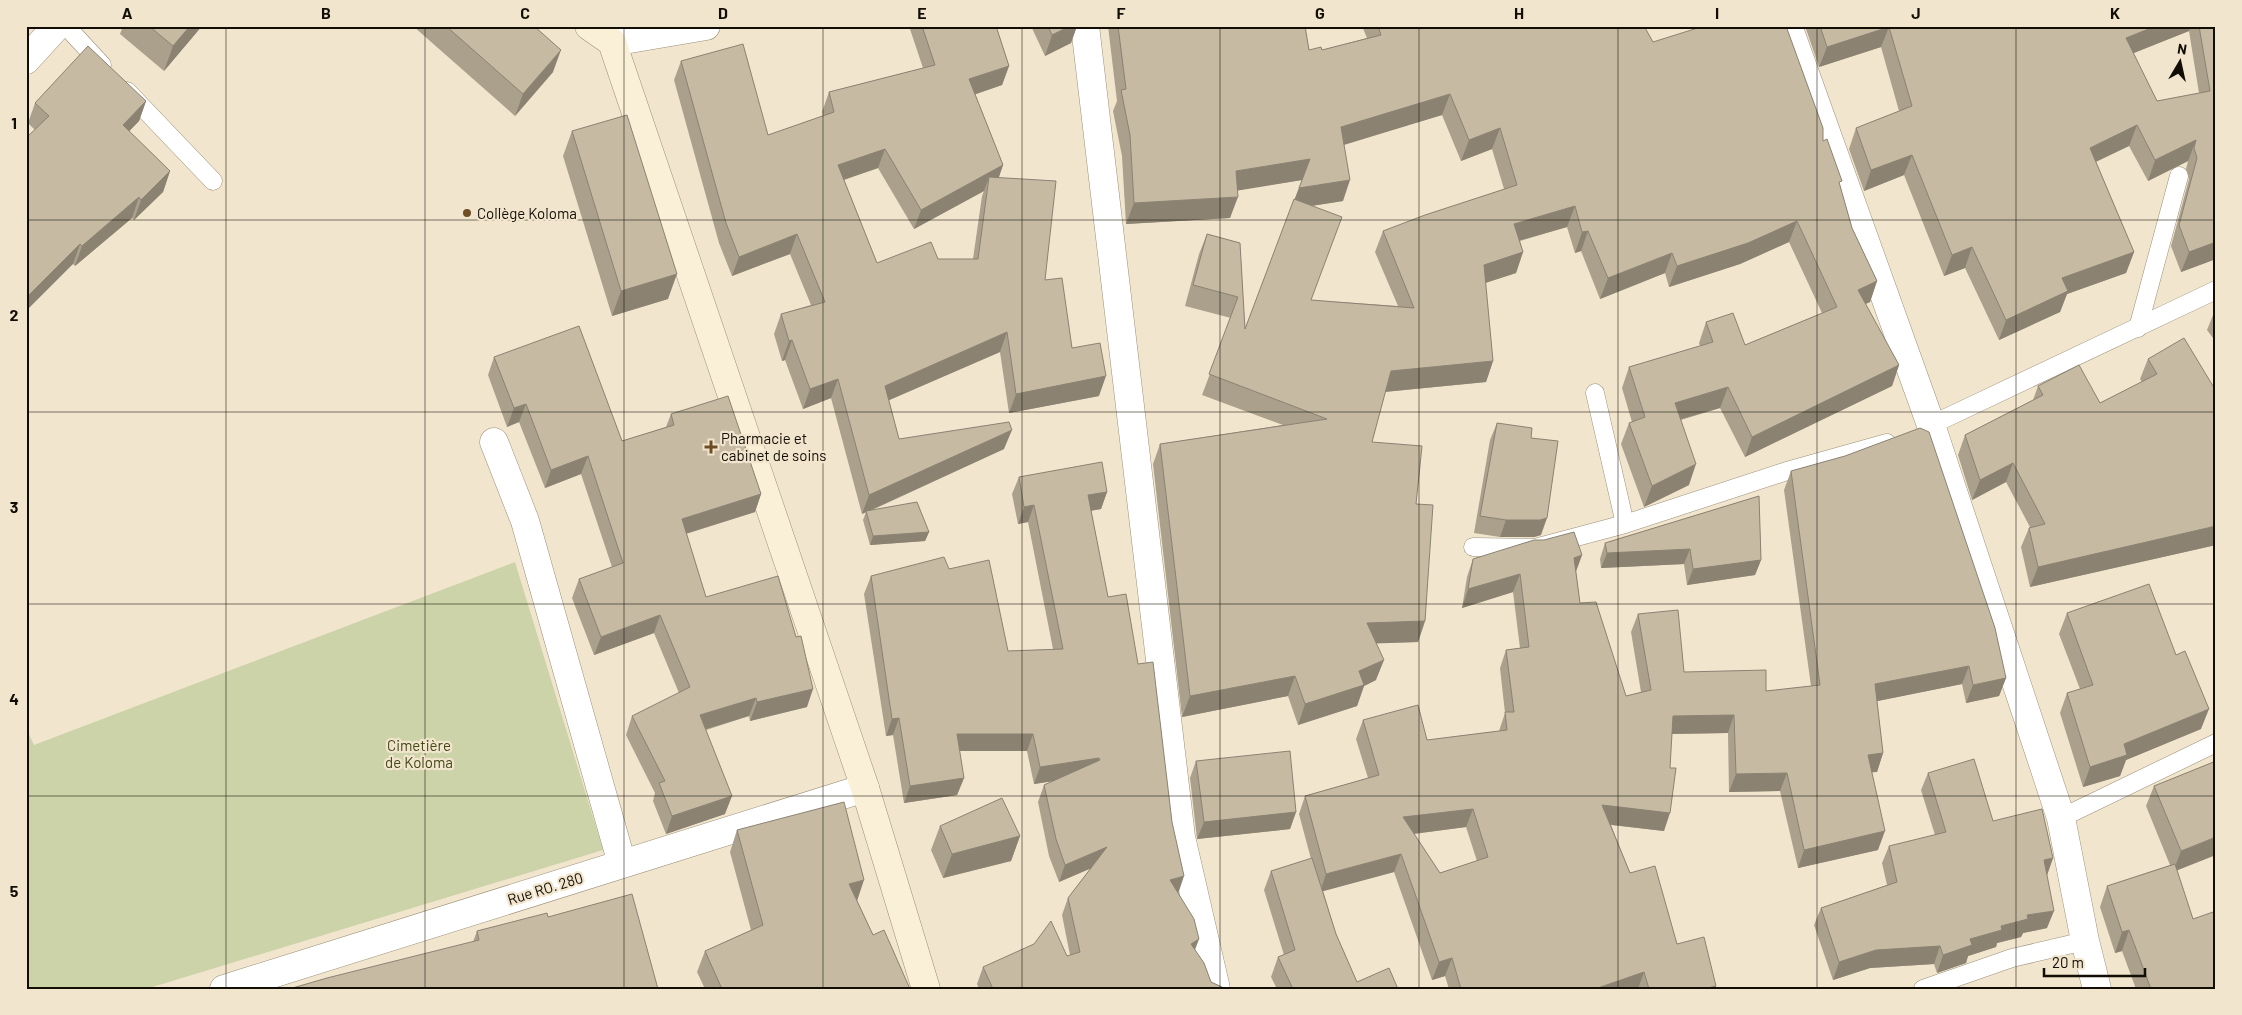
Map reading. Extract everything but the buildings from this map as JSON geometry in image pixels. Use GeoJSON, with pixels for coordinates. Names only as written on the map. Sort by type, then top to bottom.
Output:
{"type":"FeatureCollection","features":[{"type":"Feature","properties":{"kind":"street"},"geometry":{"type":"LineString","coordinates":[[26,60],[57,26]]}},
{"type":"Feature","properties":{"kind":"street"},"geometry":{"type":"LineString","coordinates":[[589,26],[612,42],[865,788],[926,989]]}},
{"type":"Feature","properties":{"kind":"street"},"geometry":{"type":"LineString","coordinates":[[612,42],[706,26]]}},
{"type":"Feature","properties":{"kind":"street"},"geometry":{"type":"LineString","coordinates":[[1085,26],[1181,837],[1216,989]]}},
{"type":"Feature","properties":{"kind":"street"},"geometry":{"type":"LineString","coordinates":[[1788,26],[1921,436],[2061,818],[2085,941],[2097,989]]}},
{"type":"Feature","properties":{"kind":"street"},"geometry":{"type":"LineString","coordinates":[[494,442],[525,521],[622,864]]}},
{"type":"Feature","properties":{"kind":"street","name":"Rue RO. 280"},"geometry":{"type":"LineString","coordinates":[[224,989],[865,788]]}},
{"type":"Feature","properties":{"kind":"lane"},"geometry":{"type":"LineString","coordinates":[[66,26],[213,181]]}},
{"type":"Feature","properties":{"kind":"lane"},"geometry":{"type":"LineString","coordinates":[[2138,328],[2179,176]]}},
{"type":"Feature","properties":{"kind":"lane"},"geometry":{"type":"LineString","coordinates":[[1473,548],[1535,548],[1625,524],[1787,471],[1921,436],[2216,290]]}},
{"type":"Feature","properties":{"kind":"lane"},"geometry":{"type":"LineString","coordinates":[[1595,393],[1625,524]]}},
{"type":"Feature","properties":{"kind":"lane"},"geometry":{"type":"LineString","coordinates":[[2061,818],[2216,743]]}},
{"type":"Feature","properties":{"kind":"lane"},"geometry":{"type":"LineString","coordinates":[[1923,989],[2012,958],[2085,941]]}},
{"type":"Feature","properties":{"kind":"green space","name":"Cimetière de Koloma"},"geometry":{"type":"Polygon","coordinates":[[[515,562],[603,850],[146,989],[26,989],[26,728],[34,745],[515,562]]]}},
{"type":"Feature","properties":{"kind":"place","name":"Collège Koloma"},"geometry":{"type":"Point","coordinates":[467,213]}},
{"type":"Feature","properties":{"kind":"place","name":"Pharmacie et cabinet de soins"},"geometry":{"type":"Point","coordinates":[711,447]}}]}
